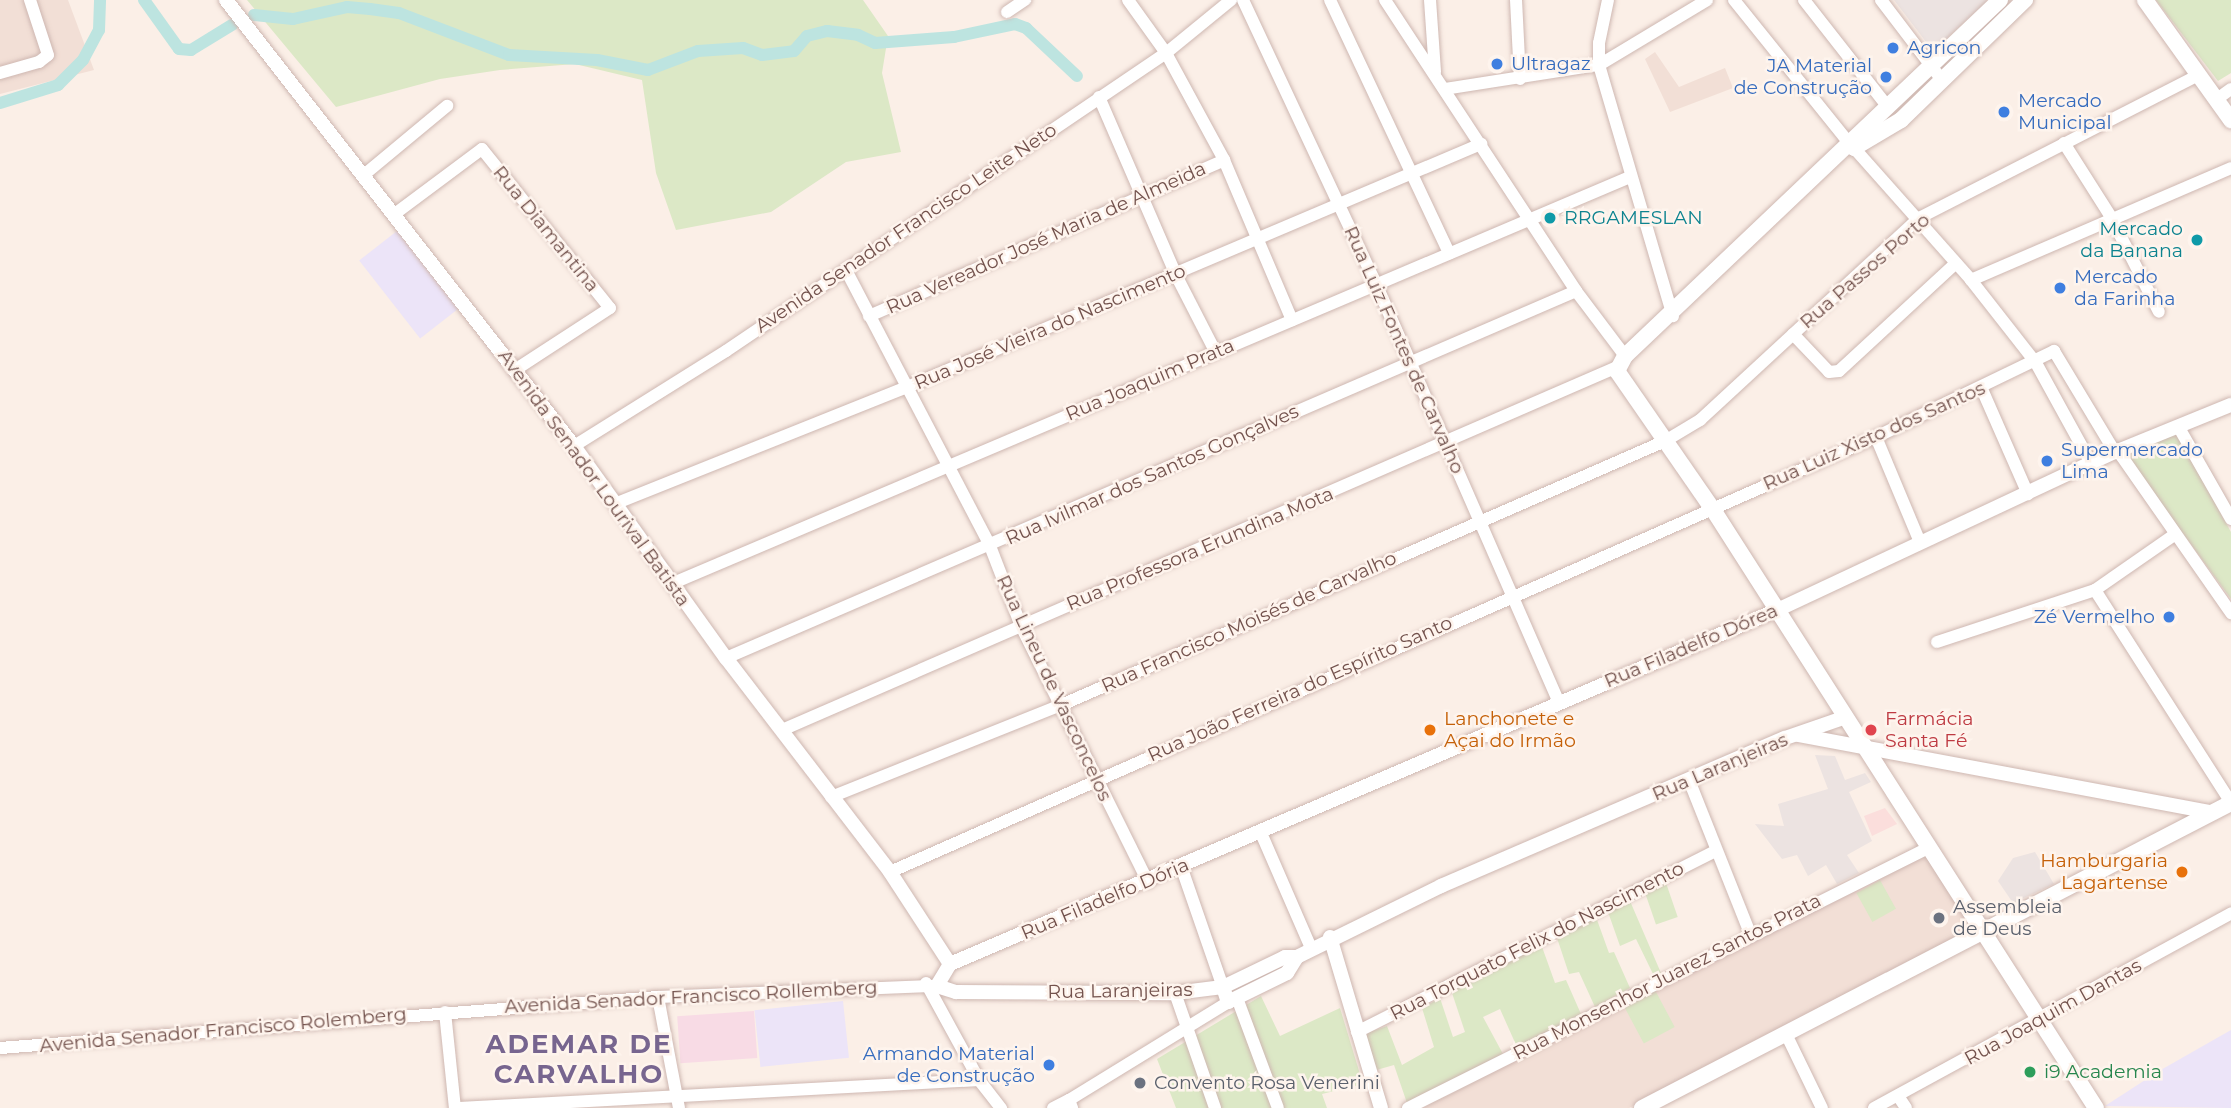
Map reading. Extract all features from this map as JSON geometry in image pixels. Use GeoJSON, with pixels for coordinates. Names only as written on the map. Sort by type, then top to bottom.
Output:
{"type":"FeatureCollection","features":[{"type":"Feature","properties":{"kind":"main road"},"geometry":{"type":"LineString","coordinates":[[1870,132],[1886,106],[1999,0]]}},
{"type":"Feature","properties":{"kind":"main road"},"geometry":{"type":"LineString","coordinates":[[2025,0],[1942,80],[1851,145],[1673,316],[1621,361],[1665,441],[1712,508],[1774,611],[1926,849],[1986,933],[2096,1108]]}},
{"type":"Feature","properties":{"kind":"main road"},"geometry":{"type":"LineString","coordinates":[[2145,0],[2231,120]]}},
{"type":"Feature","properties":{"kind":"main road"},"geometry":{"type":"LineString","coordinates":[[1642,1108],[1986,933],[2231,803]]}},
{"type":"Feature","properties":{"kind":"street"},"geometry":{"type":"LineString","coordinates":[[0,73],[39,62],[48,55],[48,45],[30,0]]}},
{"type":"Feature","properties":{"kind":"street","name":"Avenida Senador Lourival Batista"},"geometry":{"type":"LineString","coordinates":[[226,0],[396,213],[617,503],[726,658],[890,872],[950,964]]}},
{"type":"Feature","properties":{"kind":"street"},"geometry":{"type":"LineString","coordinates":[[1007,12],[1025,0]]}},
{"type":"Feature","properties":{"kind":"street"},"geometry":{"type":"LineString","coordinates":[[1128,0],[1166,53],[1224,160],[1292,320]]}},
{"type":"Feature","properties":{"kind":"street","name":"Avenida Senador Francisco Leite Neto"},"geometry":{"type":"LineString","coordinates":[[574,446],[846,270],[1166,53],[1231,0]]}},
{"type":"Feature","properties":{"kind":"street","name":"Rua Luiz Fontes de Carvalho"},"geometry":{"type":"LineString","coordinates":[[1243,0],[1341,206],[1559,702]]}},
{"type":"Feature","properties":{"kind":"street"},"geometry":{"type":"LineString","coordinates":[[1330,0],[1449,253]]}},
{"type":"Feature","properties":{"kind":"street"},"geometry":{"type":"LineString","coordinates":[[1385,0],[1621,361]]}},
{"type":"Feature","properties":{"kind":"street"},"geometry":{"type":"LineString","coordinates":[[1430,0],[1435,76]]}},
{"type":"Feature","properties":{"kind":"street"},"geometry":{"type":"LineString","coordinates":[[1516,0],[1520,79]]}},
{"type":"Feature","properties":{"kind":"street"},"geometry":{"type":"LineString","coordinates":[[1608,0],[1598,43],[1599,65],[1673,316]]}},
{"type":"Feature","properties":{"kind":"street"},"geometry":{"type":"LineString","coordinates":[[1445,89],[1599,65],[1707,0]]}},
{"type":"Feature","properties":{"kind":"street"},"geometry":{"type":"LineString","coordinates":[[1734,0],[1851,145],[1919,218],[1971,280],[2036,363],[2092,465]]}},
{"type":"Feature","properties":{"kind":"street"},"geometry":{"type":"LineString","coordinates":[[1804,0],[1886,106]]}},
{"type":"Feature","properties":{"kind":"street"},"geometry":{"type":"LineString","coordinates":[[1881,0],[1942,80]]}},
{"type":"Feature","properties":{"kind":"street"},"geometry":{"type":"LineString","coordinates":[[1999,0],[2009,14]]}},
{"type":"Feature","properties":{"kind":"street","name":"Rua Passos Porto"},"geometry":{"type":"LineString","coordinates":[[1665,441],[1700,420],[1919,218],[2199,75]]}},
{"type":"Feature","properties":{"kind":"street"},"geometry":{"type":"LineString","coordinates":[[2217,99],[2231,89]]}},
{"type":"Feature","properties":{"kind":"street"},"geometry":{"type":"LineString","coordinates":[[1099,97],[1176,275],[1214,352]]}},
{"type":"Feature","properties":{"kind":"street"},"geometry":{"type":"LineString","coordinates":[[365,174],[447,106]]}},
{"type":"Feature","properties":{"kind":"street"},"geometry":{"type":"LineString","coordinates":[[2064,143],[2111,217],[2159,312]]}},
{"type":"Feature","properties":{"kind":"street","name":"Rua José Vieira do Nascimento"},"geometry":{"type":"LineString","coordinates":[[617,503],[905,388],[1341,206],[1480,144]]}},
{"type":"Feature","properties":{"kind":"street","name":"Rua Diamantina"},"geometry":{"type":"LineString","coordinates":[[396,213],[482,149],[610,308],[521,366]]}},
{"type":"Feature","properties":{"kind":"street","name":"Rua Vereador José Maria de Almeida"},"geometry":{"type":"LineString","coordinates":[[869,316],[1224,160]]}},
{"type":"Feature","properties":{"kind":"street"},"geometry":{"type":"LineString","coordinates":[[1971,280],[2111,217],[2231,169]]}},
{"type":"Feature","properties":{"kind":"street","name":"Rua Joaquim Prata"},"geometry":{"type":"LineString","coordinates":[[671,583],[1630,177]]}},
{"type":"Feature","properties":{"kind":"street"},"geometry":{"type":"LineString","coordinates":[[1793,334],[1829,372],[1839,371],[1956,263]]}},
{"type":"Feature","properties":{"kind":"street","name":"Rua Lineu de Vasconcelos"},"geometry":{"type":"LineString","coordinates":[[846,270],[905,388],[990,546],[1021,626],[1147,882]]}},
{"type":"Feature","properties":{"kind":"street","name":"Rua Ivilmar dos Santos Gonçalves"},"geometry":{"type":"LineString","coordinates":[[726,658],[990,546],[1576,290]]}},
{"type":"Feature","properties":{"kind":"street"},"geometry":{"type":"LineString","coordinates":[[2036,363],[2054,351],[2116,452],[2231,613]]}},
{"type":"Feature","properties":{"kind":"street","name":"Rua Professora Erundina Mota"},"geometry":{"type":"LineString","coordinates":[[782,730],[1444,443],[1621,361]]}},
{"type":"Feature","properties":{"kind":"street","name":"Rua Luiz Xisto dos Santos"},"geometry":{"type":"LineString","coordinates":[[1712,508],[1876,437],[2036,363]]}},
{"type":"Feature","properties":{"kind":"street"},"geometry":{"type":"LineString","coordinates":[[1981,387],[2028,494]]}},
{"type":"Feature","properties":{"kind":"street"},"geometry":{"type":"LineString","coordinates":[[2116,452],[2231,405]]}},
{"type":"Feature","properties":{"kind":"street"},"geometry":{"type":"LineString","coordinates":[[2178,426],[2231,519]]}},
{"type":"Feature","properties":{"kind":"street"},"geometry":{"type":"LineString","coordinates":[[1876,437],[1920,542]]}},
{"type":"Feature","properties":{"kind":"street","name":"Rua Francisco Moisés de Carvalho"},"geometry":{"type":"LineString","coordinates":[[831,797],[1059,706],[1478,520],[1665,441]]}},
{"type":"Feature","properties":{"kind":"street","name":"Rua Filadelfo Dórea"},"geometry":{"type":"LineString","coordinates":[[1261,833],[1774,611],[2116,452]]}},
{"type":"Feature","properties":{"kind":"street","name":"Rua João Ferreira do Espírito Santo"},"geometry":{"type":"LineString","coordinates":[[890,872],[1512,594],[1712,508]]}},
{"type":"Feature","properties":{"kind":"street"},"geometry":{"type":"LineString","coordinates":[[1937,642],[2095,590],[2174,535]]}},
{"type":"Feature","properties":{"kind":"street"},"geometry":{"type":"LineString","coordinates":[[2095,590],[2231,803]]}},
{"type":"Feature","properties":{"kind":"street"},"geometry":{"type":"LineString","coordinates":[[1797,735],[1843,718]]}},
{"type":"Feature","properties":{"kind":"street","name":"Rua Laranjeiras"},"geometry":{"type":"LineString","coordinates":[[1233,1000],[1287,973],[1297,957],[1331,937],[1797,735],[2213,813]]}},
{"type":"Feature","properties":{"kind":"street"},"geometry":{"type":"LineString","coordinates":[[1689,780],[1750,933]]}},
{"type":"Feature","properties":{"kind":"street"},"geometry":{"type":"LineString","coordinates":[[1261,833],[1311,948]]}},
{"type":"Feature","properties":{"kind":"street","name":"Rua Filadelfo Dória"},"geometry":{"type":"LineString","coordinates":[[950,964],[1261,833]]}},
{"type":"Feature","properties":{"kind":"street","name":"Rua Monsenhor Juarez Santos Prata"},"geometry":{"type":"LineString","coordinates":[[1408,1108],[1750,933],[1926,849]]}},
{"type":"Feature","properties":{"kind":"street","name":"Rua Torquato Felix do Nascimento"},"geometry":{"type":"LineString","coordinates":[[1357,1032],[1716,850]]}},
{"type":"Feature","properties":{"kind":"street"},"geometry":{"type":"LineString","coordinates":[[1181,866],[1223,988],[1233,1000],[1278,1108]]}},
{"type":"Feature","properties":{"kind":"street","name":"Rua Joaquim Dantas"},"geometry":{"type":"LineString","coordinates":[[1874,1108],[2039,1021],[2231,913]]}},
{"type":"Feature","properties":{"kind":"street"},"geometry":{"type":"LineString","coordinates":[[1331,937],[1381,1108]]}},
{"type":"Feature","properties":{"kind":"street","name":"Rua Laranjeiras"},"geometry":{"type":"LineString","coordinates":[[932,985],[956,992],[1175,993],[1223,988],[1285,957],[1297,957]]}},
{"type":"Feature","properties":{"kind":"street"},"geometry":{"type":"LineString","coordinates":[[950,964],[932,985],[979,1080],[1000,1108]]}},
{"type":"Feature","properties":{"kind":"street","name":"Avenida Senador Francisco Rollemberg"},"geometry":{"type":"LineString","coordinates":[[445,1012],[658,997],[932,985]]}},
{"type":"Feature","properties":{"kind":"street"},"geometry":{"type":"LineString","coordinates":[[1175,993],[1215,1108]]}},
{"type":"Feature","properties":{"kind":"street"},"geometry":{"type":"LineString","coordinates":[[658,997],[679,1103]]}},
{"type":"Feature","properties":{"kind":"street"},"geometry":{"type":"LineString","coordinates":[[1053,1108],[1071,1104],[1185,1028],[1233,1000]]}},
{"type":"Feature","properties":{"kind":"street"},"geometry":{"type":"LineString","coordinates":[[445,1012],[457,1108],[679,1103],[979,1080]]}},
{"type":"Feature","properties":{"kind":"street","name":"Avenida Senador Francisco Rolemberg"},"geometry":{"type":"LineString","coordinates":[[0,1048],[445,1012]]}},
{"type":"Feature","properties":{"kind":"street"},"geometry":{"type":"LineString","coordinates":[[1786,1034],[1822,1108]]}},
{"type":"Feature","properties":{"kind":"street"},"geometry":{"type":"LineString","coordinates":[[1898,1096],[1906,1108]]}},
{"type":"Feature","properties":{"kind":"shaded area"},"geometry":{"type":"Polygon","coordinates":[[[0,0],[68,0],[94,70],[0,94],[0,0]]]}},
{"type":"Feature","properties":{"kind":"shaded area"},"geometry":{"type":"Polygon","coordinates":[[[1894,0],[1986,0],[1987,1],[1933,51],[1894,0]]]}},
{"type":"Feature","properties":{"kind":"shaded area"},"geometry":{"type":"Polygon","coordinates":[[[1655,52],[1679,87],[1725,68],[1733,88],[1670,112],[1645,59],[1655,52]]]}},
{"type":"Feature","properties":{"kind":"shaded area"},"geometry":{"type":"Polygon","coordinates":[[[397,231],[458,309],[420,339],[359,261],[397,231]]]}},
{"type":"Feature","properties":{"kind":"shaded area"},"geometry":{"type":"Polygon","coordinates":[[[1815,755],[1835,756],[1845,780],[1865,773],[1871,782],[1849,792],[1872,841],[1847,855],[1859,873],[1837,884],[1826,865],[1808,876],[1797,855],[1782,859],[1755,824],[1784,826],[1778,804],[1828,789],[1815,755]]]}},
{"type":"Feature","properties":{"kind":"shaded area"},"geometry":{"type":"Polygon","coordinates":[[[1885,808],[1897,824],[1872,836],[1864,816],[1885,808]]]}},
{"type":"Feature","properties":{"kind":"shaded area"},"geometry":{"type":"Polygon","coordinates":[[[2035,852],[2054,884],[2013,903],[1998,881],[2013,858],[2035,852]]]}},
{"type":"Feature","properties":{"kind":"shaded area"},"geometry":{"type":"Polygon","coordinates":[[[1925,853],[1976,932],[1629,1108],[1423,1108],[1925,853]]]}},
{"type":"Feature","properties":{"kind":"shaded area"},"geometry":{"type":"Polygon","coordinates":[[[843,1001],[849,1058],[760,1067],[754,1010],[843,1001]]]}},
{"type":"Feature","properties":{"kind":"shaded area"},"geometry":{"type":"Polygon","coordinates":[[[754,1011],[757,1058],[680,1063],[677,1016],[754,1011]]]}},
{"type":"Feature","properties":{"kind":"shaded area"},"geometry":{"type":"Polygon","coordinates":[[[2231,1030],[2231,1108],[2105,1106],[2159,1071],[2231,1030]]]}},
{"type":"Feature","properties":{"kind":"green space"},"geometry":{"type":"Polygon","coordinates":[[[247,0],[863,0],[888,36],[882,73],[901,152],[846,162],[771,212],[676,230],[656,173],[642,80],[575,64],[500,70],[440,79],[336,107],[247,0]]]}},
{"type":"Feature","properties":{"kind":"green space"},"geometry":{"type":"Polygon","coordinates":[[[2156,0],[2231,0],[2231,73],[2218,81],[2156,0]]]}},
{"type":"Feature","properties":{"kind":"green space"},"geometry":{"type":"Polygon","coordinates":[[[2177,434],[2231,532],[2231,599],[2124,453],[2177,434]]]}},
{"type":"Feature","properties":{"kind":"green space"},"geometry":{"type":"Polygon","coordinates":[[[1880,880],[1896,909],[1872,922],[1856,893],[1880,880]]]}},
{"type":"Feature","properties":{"kind":"green space"},"geometry":{"type":"Polygon","coordinates":[[[1666,883],[1678,917],[1656,925],[1644,890],[1666,883]]]}},
{"type":"Feature","properties":{"kind":"green space"},"geometry":{"type":"Polygon","coordinates":[[[1630,901],[1661,973],[1654,976],[1636,939],[1620,946],[1608,912],[1630,901]]]}},
{"type":"Feature","properties":{"kind":"green space"},"geometry":{"type":"Polygon","coordinates":[[[1596,917],[1609,953],[1614,952],[1630,988],[1595,1007],[1579,972],[1569,974],[1557,938],[1596,917]]]}},
{"type":"Feature","properties":{"kind":"green space"},"geometry":{"type":"Polygon","coordinates":[[[1541,944],[1555,983],[1566,980],[1581,1014],[1517,1047],[1500,1009],[1483,1017],[1503,1054],[1408,1106],[1394,1065],[1373,1071],[1361,1035],[1387,1026],[1402,1065],[1434,1047],[1422,1008],[1440,998],[1453,1037],[1465,1032],[1451,990],[1541,944]]]}},
{"type":"Feature","properties":{"kind":"green space"},"geometry":{"type":"Polygon","coordinates":[[[1655,990],[1675,1027],[1644,1044],[1624,1006],[1655,990]]]}},
{"type":"Feature","properties":{"kind":"green space"},"geometry":{"type":"Polygon","coordinates":[[[1261,996],[1280,1036],[1340,1008],[1363,1084],[1322,1094],[1327,1108],[1176,1108],[1157,1059],[1261,996]]]}},
{"type":"Feature","properties":{"kind":"waterway"},"geometry":{"type":"LineString","coordinates":[[0,103],[58,85],[83,60],[99,30],[100,0]]}},
{"type":"Feature","properties":{"kind":"waterway"},"geometry":{"type":"LineString","coordinates":[[144,0],[179,49],[191,50],[232,25]]}},
{"type":"Feature","properties":{"kind":"waterway"},"geometry":{"type":"LineString","coordinates":[[254,15],[293,19],[347,7],[399,13],[509,55],[597,60],[648,70],[698,51],[743,48],[762,55],[794,51],[807,36],[827,31],[858,35],[875,43],[954,37],[1015,24],[1026,28],[1077,76]]}},
{"type":"Feature","properties":{"kind":"place","name":"Agricon"},"geometry":{"type":"Point","coordinates":[1893,48]}},
{"type":"Feature","properties":{"kind":"place","name":"Ultragaz"},"geometry":{"type":"Point","coordinates":[1497,64]}},
{"type":"Feature","properties":{"kind":"place","name":"JA Material de Construção"},"geometry":{"type":"Point","coordinates":[1886,77]}},
{"type":"Feature","properties":{"kind":"place","name":"Mercado Municipal"},"geometry":{"type":"Point","coordinates":[2004,112]}},
{"type":"Feature","properties":{"kind":"place","name":"RRGAMESLAN"},"geometry":{"type":"Point","coordinates":[1550,218]}},
{"type":"Feature","properties":{"kind":"place","name":"Mercado da Banana"},"geometry":{"type":"Point","coordinates":[2197,240]}},
{"type":"Feature","properties":{"kind":"place","name":"Mercado da Farinha"},"geometry":{"type":"Point","coordinates":[2060,288]}},
{"type":"Feature","properties":{"kind":"place","name":"Supermercado Lima"},"geometry":{"type":"Point","coordinates":[2047,461]}},
{"type":"Feature","properties":{"kind":"place","name":"Zé Vermelho"},"geometry":{"type":"Point","coordinates":[2169,617]}},
{"type":"Feature","properties":{"kind":"place","name":"Lanchonete e Açai do Irmão"},"geometry":{"type":"Point","coordinates":[1430,730]}},
{"type":"Feature","properties":{"kind":"place","name":"Farmácia Santa Fé"},"geometry":{"type":"Point","coordinates":[1871,730]}},
{"type":"Feature","properties":{"kind":"place","name":"Hamburgaria Lagartense"},"geometry":{"type":"Point","coordinates":[2182,872]}},
{"type":"Feature","properties":{"kind":"place","name":"Assembleia de Deus"},"geometry":{"type":"Point","coordinates":[1939,918]}},
{"type":"Feature","properties":{"kind":"place","name":"Armando Material de Construção"},"geometry":{"type":"Point","coordinates":[1049,1065]}},
{"type":"Feature","properties":{"kind":"place","name":"i9 Academia"},"geometry":{"type":"Point","coordinates":[2030,1072]}},
{"type":"Feature","properties":{"kind":"place","name":"Convento Rosa Venerini"},"geometry":{"type":"Point","coordinates":[1140,1083]}},
{"type":"Feature","properties":{"kind":"district","name":"ADEMAR DE CARVALHO"},"geometry":{"type":"Point","coordinates":[579,1060]}}]}
